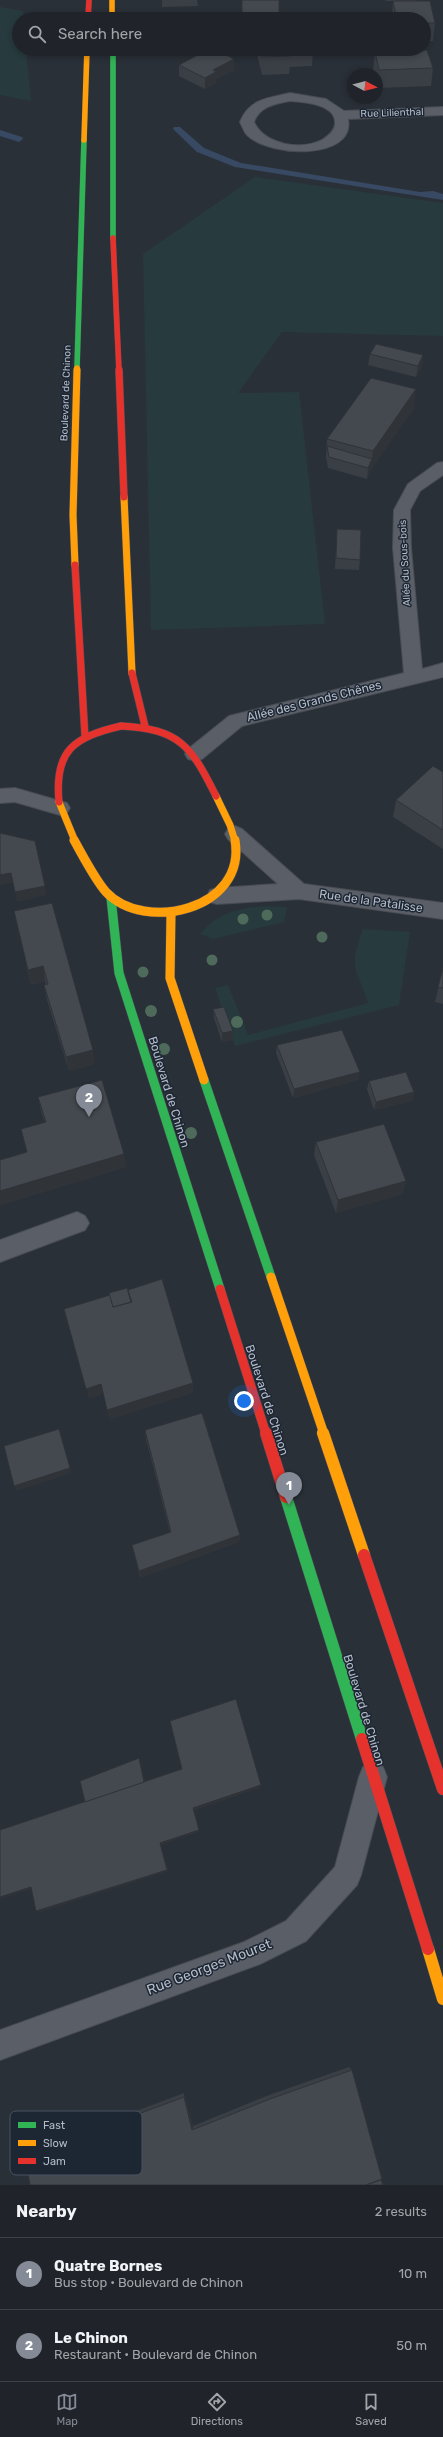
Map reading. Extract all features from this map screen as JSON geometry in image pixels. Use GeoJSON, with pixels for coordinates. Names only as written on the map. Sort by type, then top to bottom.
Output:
{"type":"FeatureCollection","features":[{"type":"Feature","properties":{"kind":"main road"},"geometry":{"type":"LineString","coordinates":[[88,0],[88,12]]}},
{"type":"Feature","properties":{"kind":"main road"},"geometry":{"type":"LineString","coordinates":[[112,0],[112,12]]}},
{"type":"Feature","properties":{"kind":"main road","name":"Boulevard de Chinon"},"geometry":{"type":"LineString","coordinates":[[84,737],[73,516],[87,56]]}},
{"type":"Feature","properties":{"kind":"main road"},"geometry":{"type":"LineString","coordinates":[[112,56],[113,262],[132,680],[145,726]]}},
{"type":"Feature","properties":{"kind":"main road"},"geometry":{"type":"LineString","coordinates":[[121,726],[145,726],[162,730],[176,737],[195,754],[235,834],[237,854],[233,872],[217,896],[195,909],[171,913],[140,908],[111,898],[93,878],[60,808],[57,779],[59,761],[68,748],[84,737],[99,730],[121,726]]}},
{"type":"Feature","properties":{"kind":"main road","name":"Boulevard de Chinon"},"geometry":{"type":"LineString","coordinates":[[111,898],[119,973],[289,1505],[443,1999]]}},
{"type":"Feature","properties":{"kind":"main road"},"geometry":{"type":"LineString","coordinates":[[171,913],[170,978],[443,1789]]}},
{"type":"Feature","properties":{"kind":"street","name":"Rue Lilienthal"},"geometry":{"type":"LineString","coordinates":[[340,115],[343,122],[342,130],[337,136],[312,147],[279,147],[265,143],[254,136],[247,128],[247,119],[251,111],[260,104],[274,100],[306,98],[332,107],[340,115],[443,111]]}},
{"type":"Feature","properties":{"kind":"street","name":"Allée du Sous-bois"},"geometry":{"type":"LineString","coordinates":[[413,676],[402,548],[402,510],[414,488],[443,467]]}},
{"type":"Feature","properties":{"kind":"street","name":"Allée des Grands Chênes"},"geometry":{"type":"LineString","coordinates":[[195,754],[236,720],[413,676],[443,670]]}},
{"type":"Feature","properties":{"kind":"street"},"geometry":{"type":"LineString","coordinates":[[0,796],[15,795],[60,808]]}},
{"type":"Feature","properties":{"kind":"street"},"geometry":{"type":"LineString","coordinates":[[235,834],[299,891]]}},
{"type":"Feature","properties":{"kind":"street","name":"Rue de la Patalisse"},"geometry":{"type":"LineString","coordinates":[[217,896],[299,891],[443,911]]}},
{"type":"Feature","properties":{"kind":"street"},"geometry":{"type":"LineString","coordinates":[[0,1251],[77,1223]]}},
{"type":"Feature","properties":{"kind":"street","name":"Rue Georges Mouret"},"geometry":{"type":"LineString","coordinates":[[0,2045],[250,1954],[296,1931],[347,1875],[373,1777]]}},
{"type":"Feature","properties":{"kind":"green space"},"geometry":{"type":"Polygon","coordinates":[[[0,7],[23,11],[12,12],[12,56],[27,56],[31,101],[0,95],[0,7]]]}},
{"type":"Feature","properties":{"kind":"green space"},"geometry":{"type":"Polygon","coordinates":[[[255,177],[443,203],[443,336],[282,332],[238,393],[299,392],[325,624],[151,630],[143,254],[255,177]]]}},
{"type":"Feature","properties":{"kind":"green space"},"geometry":{"type":"Polygon","coordinates":[[[266,906],[287,907],[284,922],[213,939],[200,934],[214,921],[230,912],[266,906]]]}},
{"type":"Feature","properties":{"kind":"green space"},"geometry":{"type":"Polygon","coordinates":[[[363,929],[410,932],[399,1005],[235,1046],[215,988],[228,985],[248,1035],[368,1003],[355,968],[358,942],[363,929]]]}},
{"type":"Feature","properties":{"kind":"building"},"geometry":{"type":"Polygon","coordinates":[[[242,0],[279,0],[279,12],[242,12],[242,0]]]}},
{"type":"Feature","properties":{"kind":"building"},"geometry":{"type":"Polygon","coordinates":[[[393,1],[430,1],[435,23],[431,23],[431,12],[395,12],[393,1]]]}},
{"type":"Feature","properties":{"kind":"building"},"geometry":{"type":"Polygon","coordinates":[[[196,56],[228,56],[234,59],[213,70],[216,72],[205,78],[179,65],[196,56]]]}},
{"type":"Feature","properties":{"kind":"building"},"geometry":{"type":"Polygon","coordinates":[[[262,56],[290,56],[262,57],[262,56]]]}},
{"type":"Feature","properties":{"kind":"building"},"geometry":{"type":"Polygon","coordinates":[[[376,56],[429,56],[433,68],[383,70],[383,68],[379,68],[376,56]]]}},
{"type":"Feature","properties":{"kind":"building"},"geometry":{"type":"Polygon","coordinates":[[[376,344],[423,355],[418,366],[370,354],[376,344]]]}},
{"type":"Feature","properties":{"kind":"building"},"geometry":{"type":"Polygon","coordinates":[[[371,378],[416,389],[373,451],[327,439],[371,378]]]}},
{"type":"Feature","properties":{"kind":"building"},"geometry":{"type":"Polygon","coordinates":[[[327,446],[372,459],[368,468],[329,457],[327,446]]]}},
{"type":"Feature","properties":{"kind":"building"},"geometry":{"type":"Polygon","coordinates":[[[337,529],[361,530],[360,560],[336,558],[337,529]]]}},
{"type":"Feature","properties":{"kind":"building"},"geometry":{"type":"Polygon","coordinates":[[[433,766],[443,772],[443,830],[396,800],[433,766]]]}},
{"type":"Feature","properties":{"kind":"building"},"geometry":{"type":"Polygon","coordinates":[[[0,833],[35,841],[45,886],[15,892],[11,873],[0,875],[0,833]]]}},
{"type":"Feature","properties":{"kind":"building"},"geometry":{"type":"Polygon","coordinates":[[[52,903],[93,1050],[66,1057],[44,985],[48,984],[43,966],[28,970],[14,911],[52,903]]]}},
{"type":"Feature","properties":{"kind":"building"},"geometry":{"type":"Polygon","coordinates":[[[443,968],[443,988],[438,987],[443,968]]]}},
{"type":"Feature","properties":{"kind":"building"},"geometry":{"type":"Polygon","coordinates":[[[224,1007],[233,1031],[222,1033],[213,1009],[224,1007]]]}},
{"type":"Feature","properties":{"kind":"building"},"geometry":{"type":"Polygon","coordinates":[[[342,1030],[360,1072],[294,1089],[277,1045],[342,1030]]]}},
{"type":"Feature","properties":{"kind":"building"},"geometry":{"type":"Polygon","coordinates":[[[406,1072],[414,1092],[376,1102],[369,1081],[406,1072]]]}},
{"type":"Feature","properties":{"kind":"building"},"geometry":{"type":"Polygon","coordinates":[[[102,1080],[124,1154],[0,1191],[0,1160],[27,1152],[21,1129],[46,1122],[38,1097],[102,1080]]]}},
{"type":"Feature","properties":{"kind":"building"},"geometry":{"type":"Polygon","coordinates":[[[384,1124],[406,1181],[338,1200],[316,1142],[384,1124]]]}},
{"type":"Feature","properties":{"kind":"building"},"geometry":{"type":"Polygon","coordinates":[[[162,1279],[193,1383],[107,1410],[101,1384],[86,1389],[64,1309],[110,1295],[113,1307],[132,1302],[128,1290],[162,1279]]]}},
{"type":"Feature","properties":{"kind":"building"},"geometry":{"type":"Polygon","coordinates":[[[127,1288],[131,1302],[113,1307],[109,1293],[127,1288]]]}},
{"type":"Feature","properties":{"kind":"building"},"geometry":{"type":"Polygon","coordinates":[[[202,1413],[240,1535],[139,1571],[132,1545],[171,1532],[145,1430],[202,1413]]]}},
{"type":"Feature","properties":{"kind":"building"},"geometry":{"type":"Polygon","coordinates":[[[59,1429],[70,1468],[14,1486],[4,1446],[59,1429]]]}},
{"type":"Feature","properties":{"kind":"building"},"geometry":{"type":"Polygon","coordinates":[[[236,1699],[261,1785],[193,1808],[199,1830],[160,1843],[167,1870],[36,1911],[31,1887],[0,1897],[0,1830],[182,1769],[170,1721],[236,1699]]]}},
{"type":"Feature","properties":{"kind":"building"},"geometry":{"type":"Polygon","coordinates":[[[139,1758],[144,1782],[85,1802],[80,1781],[139,1758]]]}},
{"type":"Feature","properties":{"kind":"building"},"geometry":{"type":"Polygon","coordinates":[[[352,2070],[382,2179],[366,2185],[30,2185],[28,2175],[142,2175],[142,2113],[184,2097],[192,2130],[270,2099],[352,2070]]]}},
{"type":"Feature","properties":{"kind":"building"},"geometry":{"type":"Polygon","coordinates":[[[381,2180],[383,2185],[366,2185],[381,2180]]]}},
{"type":"Feature","properties":{"kind":"waterway"},"geometry":{"type":"LineString","coordinates":[[177,129],[192,144],[209,155],[249,168],[420,195],[433,194],[443,197]]}},
{"type":"Feature","properties":{"kind":"waterway"},"geometry":{"type":"LineString","coordinates":[[0,133],[19,139]]}},
{"type":"Feature","properties":{"kind":"traffic: fast"},"geometry":{"type":"LineString","coordinates":[[113,56],[113,238]]}},
{"type":"Feature","properties":{"kind":"traffic: fast"},"geometry":{"type":"LineString","coordinates":[[77,368],[84,140]]}},
{"type":"Feature","properties":{"kind":"traffic: fast"},"geometry":{"type":"LineString","coordinates":[[111,898],[119,973],[220,1289]]}},
{"type":"Feature","properties":{"kind":"traffic: fast"},"geometry":{"type":"LineString","coordinates":[[204,1080],[271,1277]]}},
{"type":"Feature","properties":{"kind":"traffic: fast"},"geometry":{"type":"LineString","coordinates":[[286,1497],[362,1739]]}},
{"type":"Feature","properties":{"kind":"traffic: slow"},"geometry":{"type":"LineString","coordinates":[[112,0],[112,12]]}},
{"type":"Feature","properties":{"kind":"traffic: slow"},"geometry":{"type":"LineString","coordinates":[[84,140],[87,56]]}},
{"type":"Feature","properties":{"kind":"traffic: slow"},"geometry":{"type":"LineString","coordinates":[[75,565],[73,515],[77,368]]}},
{"type":"Feature","properties":{"kind":"traffic: slow"},"geometry":{"type":"LineString","coordinates":[[124,497],[132,673]]}},
{"type":"Feature","properties":{"kind":"traffic: slow"},"geometry":{"type":"LineString","coordinates":[[59,802],[75,841],[106,892],[122,903],[141,910],[162,912],[183,910],[203,903],[219,892],[231,877],[236,857],[235,841],[224,810],[216,796]]}},
{"type":"Feature","properties":{"kind":"traffic: slow"},"geometry":{"type":"LineString","coordinates":[[171,913],[170,978],[204,1080]]}},
{"type":"Feature","properties":{"kind":"traffic: slow"},"geometry":{"type":"LineString","coordinates":[[271,1277],[364,1555]]}},
{"type":"Feature","properties":{"kind":"traffic: slow"},"geometry":{"type":"LineString","coordinates":[[428,1949],[443,1999]]}},
{"type":"Feature","properties":{"kind":"traffic: jam"},"geometry":{"type":"LineString","coordinates":[[88,12],[89,0]]}},
{"type":"Feature","properties":{"kind":"traffic: jam"},"geometry":{"type":"LineString","coordinates":[[113,238],[124,497]]}},
{"type":"Feature","properties":{"kind":"traffic: jam"},"geometry":{"type":"LineString","coordinates":[[75,565],[80,680],[85,737]]}},
{"type":"Feature","properties":{"kind":"traffic: jam"},"geometry":{"type":"LineString","coordinates":[[132,673],[145,726]]}},
{"type":"Feature","properties":{"kind":"traffic: jam"},"geometry":{"type":"LineString","coordinates":[[121,726],[141,727],[157,730],[171,735],[182,742],[199,764],[216,796]]}},
{"type":"Feature","properties":{"kind":"traffic: jam"},"geometry":{"type":"LineString","coordinates":[[59,802],[57,784],[58,770],[62,758],[69,748],[90,734],[121,726]]}},
{"type":"Feature","properties":{"kind":"traffic: jam"},"geometry":{"type":"LineString","coordinates":[[220,1289],[286,1497]]}},
{"type":"Feature","properties":{"kind":"traffic: jam"},"geometry":{"type":"LineString","coordinates":[[364,1555],[443,1789]]}},
{"type":"Feature","properties":{"kind":"traffic: jam"},"geometry":{"type":"LineString","coordinates":[[362,1739],[428,1949]]}},
{"type":"Feature","properties":{"kind":"place","name":"Le Chinon"},"geometry":{"type":"Point","coordinates":[89,1117]}},
{"type":"Feature","properties":{"kind":"place","name":"Quatre Bornes"},"geometry":{"type":"Point","coordinates":[289,1505]}}]}
